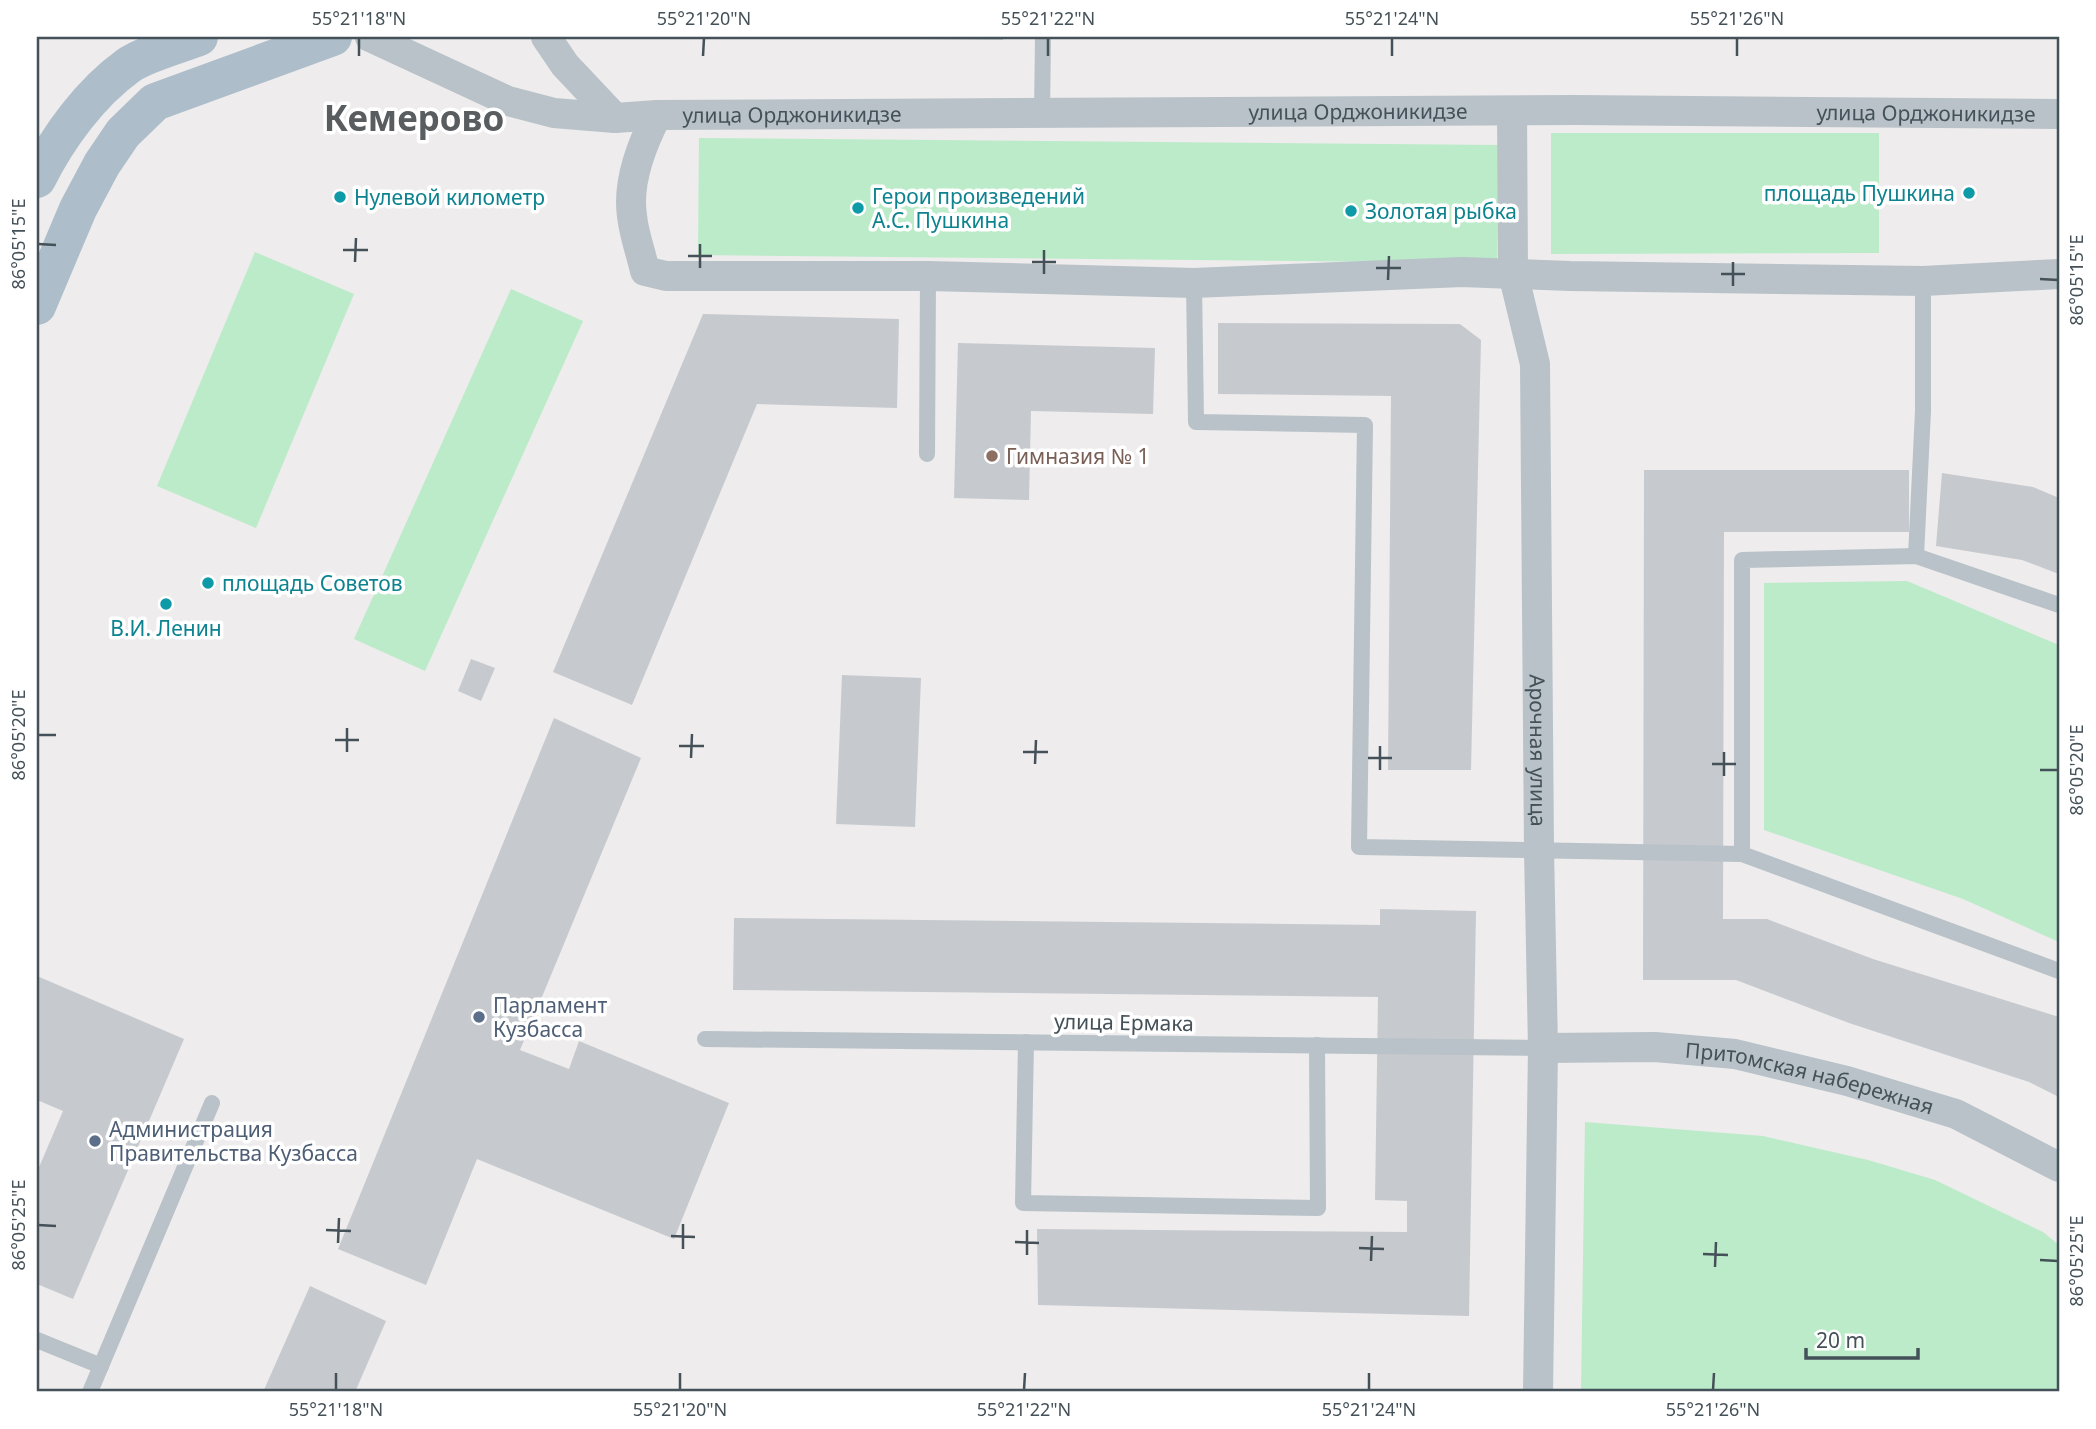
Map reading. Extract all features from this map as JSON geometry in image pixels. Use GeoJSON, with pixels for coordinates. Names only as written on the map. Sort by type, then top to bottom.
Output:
{"type":"FeatureCollection","features":[{"type":"Feature","properties":{"kind":"main road"},"geometry":{"type":"LineString","coordinates":[[37,179],[47,158],[72,122],[102,89],[130,64],[199,37]]}},
{"type":"Feature","properties":{"kind":"main road"},"geometry":{"type":"LineString","coordinates":[[37,306],[78,209],[102,164],[123,134],[155,102],[333,37]]}},
{"type":"Feature","properties":{"kind":"street","name":"улица Орджоникидзе"},"geometry":{"type":"LineString","coordinates":[[370,37],[508,101],[554,113],[615,118],[657,115],[1512,111],[2059,114]]}},
{"type":"Feature","properties":{"kind":"street"},"geometry":{"type":"LineString","coordinates":[[546,37],[565,65],[615,118]]}},
{"type":"Feature","properties":{"kind":"street","name":"Арочная улица"},"geometry":{"type":"LineString","coordinates":[[1512,111],[1513,273],[1535,364],[1543,1048],[1538,1392]]}},
{"type":"Feature","properties":{"kind":"street"},"geometry":{"type":"LineString","coordinates":[[657,115],[648,133],[633,179],[631,215],[645,271],[666,276],[928,276],[1194,283],[1462,272],[1923,281],[2059,274]]}},
{"type":"Feature","properties":{"kind":"street","name":"Притомская набережная"},"geometry":{"type":"LineString","coordinates":[[1543,1048],[1655,1047],[1735,1054],[1847,1081],[1956,1114],[2059,1167]]}},
{"type":"Feature","properties":{"kind":"lane"},"geometry":{"type":"LineString","coordinates":[[1042,114],[1043,37]]}},
{"type":"Feature","properties":{"kind":"lane"},"geometry":{"type":"LineString","coordinates":[[927,454],[928,276]]}},
{"type":"Feature","properties":{"kind":"lane"},"geometry":{"type":"LineString","coordinates":[[1916,556],[1923,411],[1923,281]]}},
{"type":"Feature","properties":{"kind":"lane"},"geometry":{"type":"LineString","coordinates":[[1194,283],[1196,422],[1366,425],[1359,847],[1742,854],[2059,971]]}},
{"type":"Feature","properties":{"kind":"lane"},"geometry":{"type":"LineString","coordinates":[[1742,854],[1742,560],[1916,556],[2059,606]]}},
{"type":"Feature","properties":{"kind":"lane","name":"улица Ермака"},"geometry":{"type":"LineString","coordinates":[[705,1039],[1543,1048]]}},
{"type":"Feature","properties":{"kind":"lane"},"geometry":{"type":"LineString","coordinates":[[1026,1042],[1023,1203],[1318,1208],[1317,1045]]}},
{"type":"Feature","properties":{"kind":"lane"},"geometry":{"type":"LineString","coordinates":[[89,1392],[212,1103]]}},
{"type":"Feature","properties":{"kind":"lane"},"geometry":{"type":"LineString","coordinates":[[37,1340],[101,1366]]}},
{"type":"Feature","properties":{"kind":"green space"},"geometry":{"type":"Polygon","coordinates":[[[1551,133],[1879,133],[1879,253],[1551,254],[1551,133]]]}},
{"type":"Feature","properties":{"kind":"green space"},"geometry":{"type":"Polygon","coordinates":[[[699,138],[1499,145],[1497,263],[698,255],[699,138]]]}},
{"type":"Feature","properties":{"kind":"green space"},"geometry":{"type":"Polygon","coordinates":[[[255,252],[354,294],[256,528],[157,486],[255,252]]]}},
{"type":"Feature","properties":{"kind":"green space"},"geometry":{"type":"Polygon","coordinates":[[[511,289],[583,321],[425,671],[354,639],[511,289]]]}},
{"type":"Feature","properties":{"kind":"green space"},"geometry":{"type":"Polygon","coordinates":[[[1907,581],[2059,645],[2059,942],[1963,899],[1764,830],[1764,583],[1907,581]]]}},
{"type":"Feature","properties":{"kind":"green space"},"geometry":{"type":"Polygon","coordinates":[[[1585,1122],[1763,1136],[1868,1160],[1935,1180],[2043,1232],[2059,1245],[2059,1392],[1581,1392],[1585,1122]]]}},
{"type":"Feature","properties":{"kind":"building"},"geometry":{"type":"Polygon","coordinates":[[[1003,37],[1003,40],[916,39],[1003,37]]]}},
{"type":"Feature","properties":{"kind":"building"},"geometry":{"type":"Polygon","coordinates":[[[703,314],[899,319],[897,408],[757,404],[632,705],[553,672],[703,314]]]}},
{"type":"Feature","properties":{"kind":"building"},"geometry":{"type":"Polygon","coordinates":[[[1218,323],[1460,324],[1481,340],[1471,770],[1388,770],[1391,396],[1218,394],[1218,323]]]}},
{"type":"Feature","properties":{"kind":"building","name":"Гимназия № 1"},"geometry":{"type":"Polygon","coordinates":[[[958,343],[1155,348],[1153,414],[1031,411],[1029,500],[954,498],[958,343]]]}},
{"type":"Feature","properties":{"kind":"building"},"geometry":{"type":"Polygon","coordinates":[[[1644,470],[1909,470],[1909,532],[1724,532],[1723,919],[1767,919],[1873,959],[2059,1017],[2059,1097],[2029,1082],[1849,1023],[1736,980],[1643,980],[1644,470]]]}},
{"type":"Feature","properties":{"kind":"building"},"geometry":{"type":"Polygon","coordinates":[[[1942,473],[2033,487],[2059,498],[2059,574],[2022,560],[1936,546],[1942,473]]]}},
{"type":"Feature","properties":{"kind":"building"},"geometry":{"type":"Polygon","coordinates":[[[471,659],[495,668],[481,701],[458,691],[471,659]]]}},
{"type":"Feature","properties":{"kind":"building"},"geometry":{"type":"Polygon","coordinates":[[[842,675],[921,678],[915,827],[836,824],[842,675]]]}},
{"type":"Feature","properties":{"kind":"building"},"geometry":{"type":"Polygon","coordinates":[[[554,718],[641,758],[520,1050],[569,1069],[579,1041],[729,1103],[674,1239],[477,1159],[426,1285],[338,1249],[554,718]]]}},
{"type":"Feature","properties":{"kind":"building"},"geometry":{"type":"Polygon","coordinates":[[[1380,909],[1476,911],[1469,1316],[1038,1305],[1037,1229],[1407,1232],[1407,1201],[1375,1200],[1378,997],[733,990],[734,918],[1380,925],[1380,909]]]}},
{"type":"Feature","properties":{"kind":"building","name":"Администрация Правительства Кузбасса"},"geometry":{"type":"Polygon","coordinates":[[[37,976],[184,1039],[73,1299],[37,1284],[37,1172],[63,1111],[37,1100],[37,976]]]}},
{"type":"Feature","properties":{"kind":"building"},"geometry":{"type":"Polygon","coordinates":[[[310,1286],[386,1321],[355,1392],[263,1392],[310,1286]]]}},
{"type":"Feature","properties":{"kind":"place","name":"площадь Пушкина"},"geometry":{"type":"Point","coordinates":[1969,193]}},
{"type":"Feature","properties":{"kind":"place","name":"Нулевой километр"},"geometry":{"type":"Point","coordinates":[340,197]}},
{"type":"Feature","properties":{"kind":"place","name":"Герои произведений А.С. Пушкина"},"geometry":{"type":"Point","coordinates":[858,208]}},
{"type":"Feature","properties":{"kind":"place","name":"Золотая рыбка"},"geometry":{"type":"Point","coordinates":[1351,211]}},
{"type":"Feature","properties":{"kind":"place","name":"Гимназия № 1"},"geometry":{"type":"Point","coordinates":[992,456]}},
{"type":"Feature","properties":{"kind":"place","name":"площадь Советов"},"geometry":{"type":"Point","coordinates":[208,583]}},
{"type":"Feature","properties":{"kind":"place","name":"В.И. Ленин"},"geometry":{"type":"Point","coordinates":[166,604]}},
{"type":"Feature","properties":{"kind":"place","name":"Парламент Кузбасса"},"geometry":{"type":"Point","coordinates":[479,1017]}},
{"type":"Feature","properties":{"kind":"place","name":"Администрация Правительства Кузбасса"},"geometry":{"type":"Point","coordinates":[95,1141]}},
{"type":"Feature","properties":{"kind":"district","name":"Кемерово"},"geometry":{"type":"Point","coordinates":[414,117]}}]}
